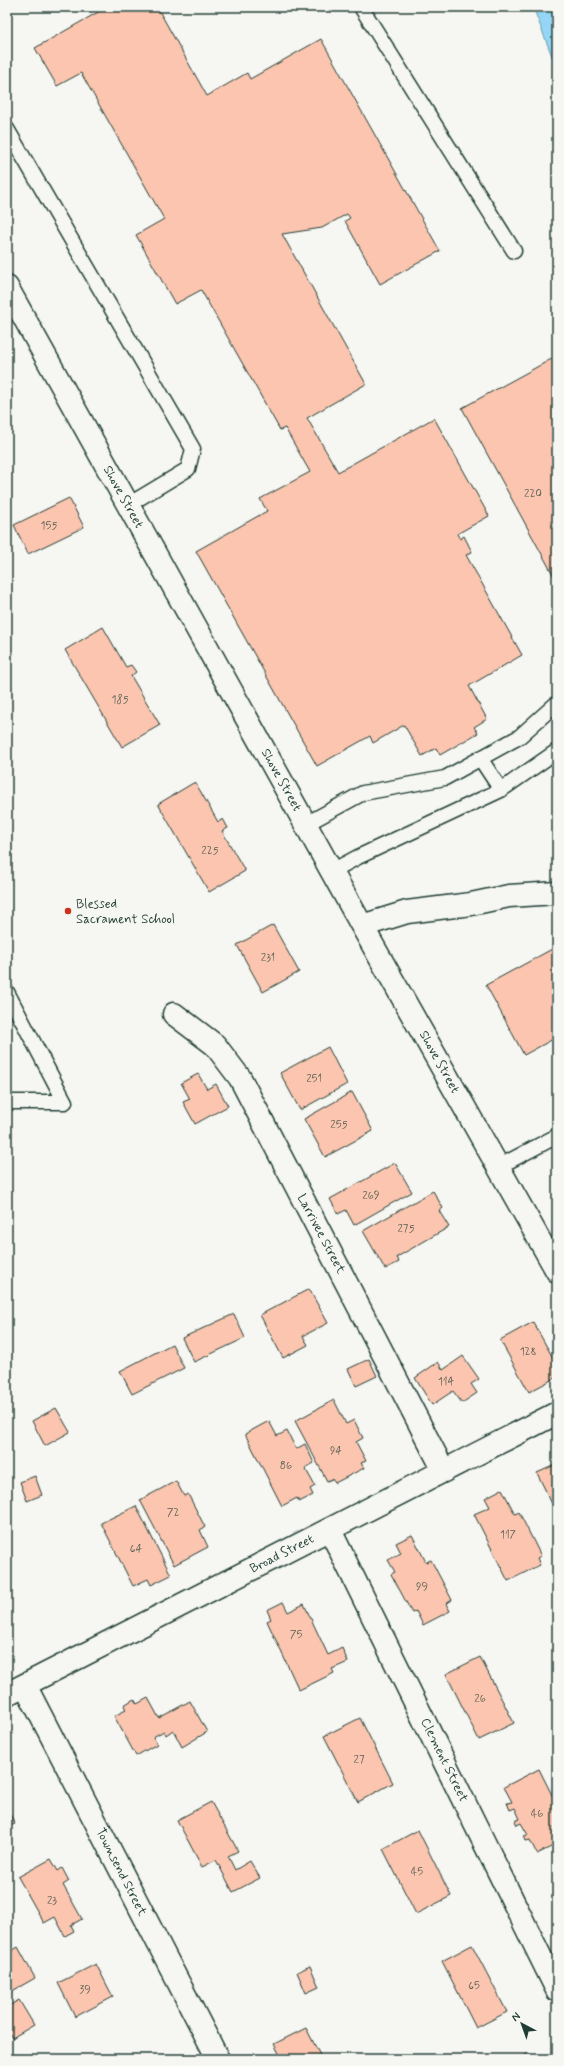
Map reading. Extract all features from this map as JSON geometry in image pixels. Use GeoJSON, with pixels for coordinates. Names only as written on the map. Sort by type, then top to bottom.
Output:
{"type":"FeatureCollection","features":[{"type":"Feature","properties":{"kind":"street","name":"Shove Street"},"geometry":{"type":"LineString","coordinates":[[7,287],[362,926],[557,1271]]}},
{"type":"Feature","properties":{"kind":"street"},"geometry":{"type":"LineString","coordinates":[[362,926],[407,912],[471,904],[509,896],[557,893]]}},
{"type":"Feature","properties":{"kind":"street","name":"Larrivee Street"},"geometry":{"type":"LineString","coordinates":[[174,1014],[215,1045],[240,1078],[444,1472]]}},
{"type":"Feature","properties":{"kind":"street","name":"Broad Street"},"geometry":{"type":"LineString","coordinates":[[16,1689],[444,1472],[557,1413]]}},
{"type":"Feature","properties":{"kind":"street","name":"Clement Street"},"geometry":{"type":"LineString","coordinates":[[330,1530],[557,1990]]}},
{"type":"Feature","properties":{"kind":"street","name":"Townsend Street"},"geometry":{"type":"LineString","coordinates":[[16,1689],[218,2059]]}},
{"type":"Feature","properties":{"kind":"lane"},"geometry":{"type":"LineString","coordinates":[[361,7],[514,251]]}},
{"type":"Feature","properties":{"kind":"lane"},"geometry":{"type":"LineString","coordinates":[[7,129],[193,449],[188,469],[128,505]]}},
{"type":"Feature","properties":{"kind":"lane"},"geometry":{"type":"LineString","coordinates":[[306,824],[363,793],[445,778],[518,737],[557,703]]}},
{"type":"Feature","properties":{"kind":"lane"},"geometry":{"type":"LineString","coordinates":[[332,872],[358,856],[501,790],[557,751]]}},
{"type":"Feature","properties":{"kind":"lane"},"geometry":{"type":"LineString","coordinates":[[480,758],[501,790]]}},
{"type":"Feature","properties":{"kind":"lane"},"geometry":{"type":"LineString","coordinates":[[7,992],[65,1102],[7,1102]]}},
{"type":"Feature","properties":{"kind":"lane"},"geometry":{"type":"LineString","coordinates":[[498,1167],[557,1136]]}},
{"type":"Feature","properties":{"kind":"water"},"geometry":{"type":"Polygon","coordinates":[[[533,7],[557,7],[557,69],[533,7]]]}},
{"type":"Feature","properties":{"kind":"building"},"geometry":{"type":"Polygon","coordinates":[[[107,7],[157,7],[207,96],[247,73],[250,79],[321,39],[440,251],[380,284],[345,221],[350,218],[347,214],[322,228],[282,234],[366,384],[307,418],[338,472],[434,418],[489,516],[457,534],[460,539],[464,536],[472,552],[466,555],[522,655],[469,686],[487,719],[474,727],[478,733],[440,755],[436,748],[422,756],[404,725],[373,743],[370,736],[317,766],[196,551],[267,511],[260,499],[310,472],[285,428],[280,430],[201,290],[175,304],[136,235],[164,219],[81,73],[57,86],[35,48],[107,7]]]}},
{"type":"Feature","properties":{"kind":"building"},"geometry":{"type":"Polygon","coordinates":[[[557,356],[557,579],[556,580],[462,408],[557,356]]]}},
{"type":"Feature","properties":{"kind":"building"},"geometry":{"type":"Polygon","coordinates":[[[69,498],[84,527],[28,554],[14,525],[69,498]]]}},
{"type":"Feature","properties":{"kind":"building"},"geometry":{"type":"Polygon","coordinates":[[[103,627],[126,667],[131,665],[136,672],[131,676],[160,725],[122,747],[65,650],[103,627]]]}},
{"type":"Feature","properties":{"kind":"building"},"geometry":{"type":"Polygon","coordinates":[[[195,782],[218,822],[223,819],[228,828],[222,831],[245,871],[209,892],[158,804],[195,782]]]}},
{"type":"Feature","properties":{"kind":"building"},"geometry":{"type":"Polygon","coordinates":[[[273,925],[299,972],[263,992],[237,945],[273,925]]]}},
{"type":"Feature","properties":{"kind":"building"},"geometry":{"type":"Polygon","coordinates":[[[554,948],[557,954],[557,1037],[524,1055],[486,985],[554,948]]]}},
{"type":"Feature","properties":{"kind":"building"},"geometry":{"type":"Polygon","coordinates":[[[328,1047],[347,1084],[300,1110],[280,1073],[328,1047]]]}},
{"type":"Feature","properties":{"kind":"building"},"geometry":{"type":"Polygon","coordinates":[[[198,1074],[207,1089],[216,1084],[228,1106],[195,1124],[183,1102],[190,1099],[181,1083],[198,1074]]]}},
{"type":"Feature","properties":{"kind":"building"},"geometry":{"type":"Polygon","coordinates":[[[352,1092],[373,1131],[325,1157],[304,1119],[352,1092]]]}},
{"type":"Feature","properties":{"kind":"building"},"geometry":{"type":"Polygon","coordinates":[[[395,1163],[412,1192],[354,1225],[346,1210],[338,1214],[330,1199],[395,1163]]]}},
{"type":"Feature","properties":{"kind":"building"},"geometry":{"type":"Polygon","coordinates":[[[433,1191],[443,1208],[439,1211],[449,1227],[397,1257],[399,1262],[385,1269],[363,1231],[433,1191]]]}},
{"type":"Feature","properties":{"kind":"building"},"geometry":{"type":"Polygon","coordinates":[[[309,1289],[328,1323],[303,1336],[308,1345],[283,1358],[260,1315],[309,1289]]]}},
{"type":"Feature","properties":{"kind":"building"},"geometry":{"type":"Polygon","coordinates":[[[234,1314],[245,1338],[194,1362],[182,1338],[234,1314]]]}},
{"type":"Feature","properties":{"kind":"building"},"geometry":{"type":"Polygon","coordinates":[[[533,1322],[557,1365],[557,1377],[529,1392],[500,1340],[533,1322]]]}},
{"type":"Feature","properties":{"kind":"building"},"geometry":{"type":"Polygon","coordinates":[[[172,1344],[184,1368],[132,1394],[120,1371],[172,1344]]]}},
{"type":"Feature","properties":{"kind":"building"},"geometry":{"type":"Polygon","coordinates":[[[463,1356],[479,1379],[471,1384],[477,1393],[462,1403],[453,1391],[432,1405],[415,1378],[438,1362],[443,1370],[463,1356]]]}},
{"type":"Feature","properties":{"kind":"building"},"geometry":{"type":"Polygon","coordinates":[[[369,1359],[377,1376],[356,1386],[348,1369],[369,1359]]]}},
{"type":"Feature","properties":{"kind":"building"},"geometry":{"type":"Polygon","coordinates":[[[334,1400],[346,1424],[354,1420],[363,1438],[356,1442],[366,1461],[361,1463],[364,1468],[335,1483],[332,1479],[327,1481],[295,1421],[334,1400]]]}},
{"type":"Feature","properties":{"kind":"building"},"geometry":{"type":"Polygon","coordinates":[[[56,1408],[70,1432],[45,1446],[32,1421],[56,1408]]]}},
{"type":"Feature","properties":{"kind":"building"},"geometry":{"type":"Polygon","coordinates":[[[269,1421],[277,1436],[287,1431],[296,1449],[305,1444],[314,1463],[305,1468],[315,1486],[310,1489],[313,1495],[299,1502],[297,1498],[282,1506],[245,1434],[269,1421]]]}},
{"type":"Feature","properties":{"kind":"building"},"geometry":{"type":"Polygon","coordinates":[[[557,1464],[557,1514],[537,1473],[557,1464]]]}},
{"type":"Feature","properties":{"kind":"building"},"geometry":{"type":"Polygon","coordinates":[[[35,1476],[42,1495],[27,1501],[20,1482],[35,1476]]]}},
{"type":"Feature","properties":{"kind":"building"},"geometry":{"type":"Polygon","coordinates":[[[176,1481],[184,1496],[188,1494],[205,1527],[200,1530],[208,1547],[174,1565],[140,1500],[176,1481]]]}},
{"type":"Feature","properties":{"kind":"building"},"geometry":{"type":"Polygon","coordinates":[[[502,1489],[515,1514],[519,1512],[541,1556],[537,1558],[540,1565],[508,1581],[474,1514],[490,1507],[485,1498],[502,1489]]]}},
{"type":"Feature","properties":{"kind":"building"},"geometry":{"type":"Polygon","coordinates":[[[136,1506],[171,1575],[151,1585],[148,1579],[133,1586],[101,1523],[136,1506]]]}},
{"type":"Feature","properties":{"kind":"building"},"geometry":{"type":"Polygon","coordinates":[[[412,1535],[426,1562],[431,1560],[452,1600],[446,1604],[450,1611],[423,1625],[416,1611],[412,1613],[391,1574],[395,1572],[388,1560],[401,1553],[396,1543],[412,1535]]]}},
{"type":"Feature","properties":{"kind":"building"},"geometry":{"type":"Polygon","coordinates":[[[283,1602],[288,1612],[304,1604],[328,1655],[342,1648],[348,1662],[332,1669],[334,1673],[299,1690],[267,1621],[271,1619],[267,1610],[283,1602]]]}},
{"type":"Feature","properties":{"kind":"building"},"geometry":{"type":"Polygon","coordinates":[[[480,1657],[514,1723],[479,1740],[446,1674],[480,1657]]]}},
{"type":"Feature","properties":{"kind":"building"},"geometry":{"type":"Polygon","coordinates":[[[148,1698],[159,1718],[190,1701],[207,1732],[182,1747],[173,1730],[166,1735],[164,1731],[153,1737],[157,1744],[136,1756],[114,1716],[126,1710],[124,1705],[134,1699],[137,1704],[148,1698]]]}},
{"type":"Feature","properties":{"kind":"building"},"geometry":{"type":"Polygon","coordinates":[[[360,1718],[393,1783],[358,1802],[324,1736],[360,1718]]]}},
{"type":"Feature","properties":{"kind":"building"},"geometry":{"type":"Polygon","coordinates":[[[539,1769],[557,1805],[557,1844],[537,1854],[530,1840],[526,1841],[524,1836],[528,1835],[521,1823],[517,1825],[515,1821],[520,1819],[515,1808],[510,1810],[507,1803],[512,1802],[504,1787],[539,1769]]]}},
{"type":"Feature","properties":{"kind":"building"},"geometry":{"type":"Polygon","coordinates":[[[211,1802],[238,1851],[228,1856],[235,1870],[250,1861],[260,1878],[233,1892],[216,1860],[202,1867],[177,1820],[211,1802]]]}},
{"type":"Feature","properties":{"kind":"building"},"geometry":{"type":"Polygon","coordinates":[[[7,1808],[15,1824],[7,1827],[7,1808]]]}},
{"type":"Feature","properties":{"kind":"building"},"geometry":{"type":"Polygon","coordinates":[[[418,1830],[451,1896],[416,1914],[383,1849],[418,1830]]]}},
{"type":"Feature","properties":{"kind":"building"},"geometry":{"type":"Polygon","coordinates":[[[51,1859],[58,1871],[62,1868],[69,1881],[63,1885],[82,1919],[71,1925],[74,1931],[65,1936],[55,1917],[44,1923],[18,1877],[51,1859]]]}},
{"type":"Feature","properties":{"kind":"building"},"geometry":{"type":"Polygon","coordinates":[[[472,1945],[507,2012],[476,2028],[442,1961],[472,1945]]]}},
{"type":"Feature","properties":{"kind":"building"},"geometry":{"type":"Polygon","coordinates":[[[18,1947],[35,1978],[7,1994],[7,1954],[18,1947]]]}},
{"type":"Feature","properties":{"kind":"building"},"geometry":{"type":"Polygon","coordinates":[[[96,1964],[113,1997],[75,2017],[58,1983],[96,1964]]]}},
{"type":"Feature","properties":{"kind":"building"},"geometry":{"type":"Polygon","coordinates":[[[310,1966],[319,1987],[306,1993],[297,1972],[310,1966]]]}},
{"type":"Feature","properties":{"kind":"building"},"geometry":{"type":"Polygon","coordinates":[[[19,2000],[34,2025],[12,2038],[7,2030],[7,2007],[19,2000]]]}},
{"type":"Feature","properties":{"kind":"building"},"geometry":{"type":"Polygon","coordinates":[[[306,2028],[322,2059],[282,2059],[274,2044],[306,2028]]]}},
{"type":"Feature","properties":{"kind":"building"},"geometry":{"type":"Polygon","coordinates":[[[529,2053],[533,2059],[518,2059],[529,2053]]]}},
{"type":"Feature","properties":{"kind":"place","name":"Blessed Sacrament School"},"geometry":{"type":"Point","coordinates":[68,911]}}]}
